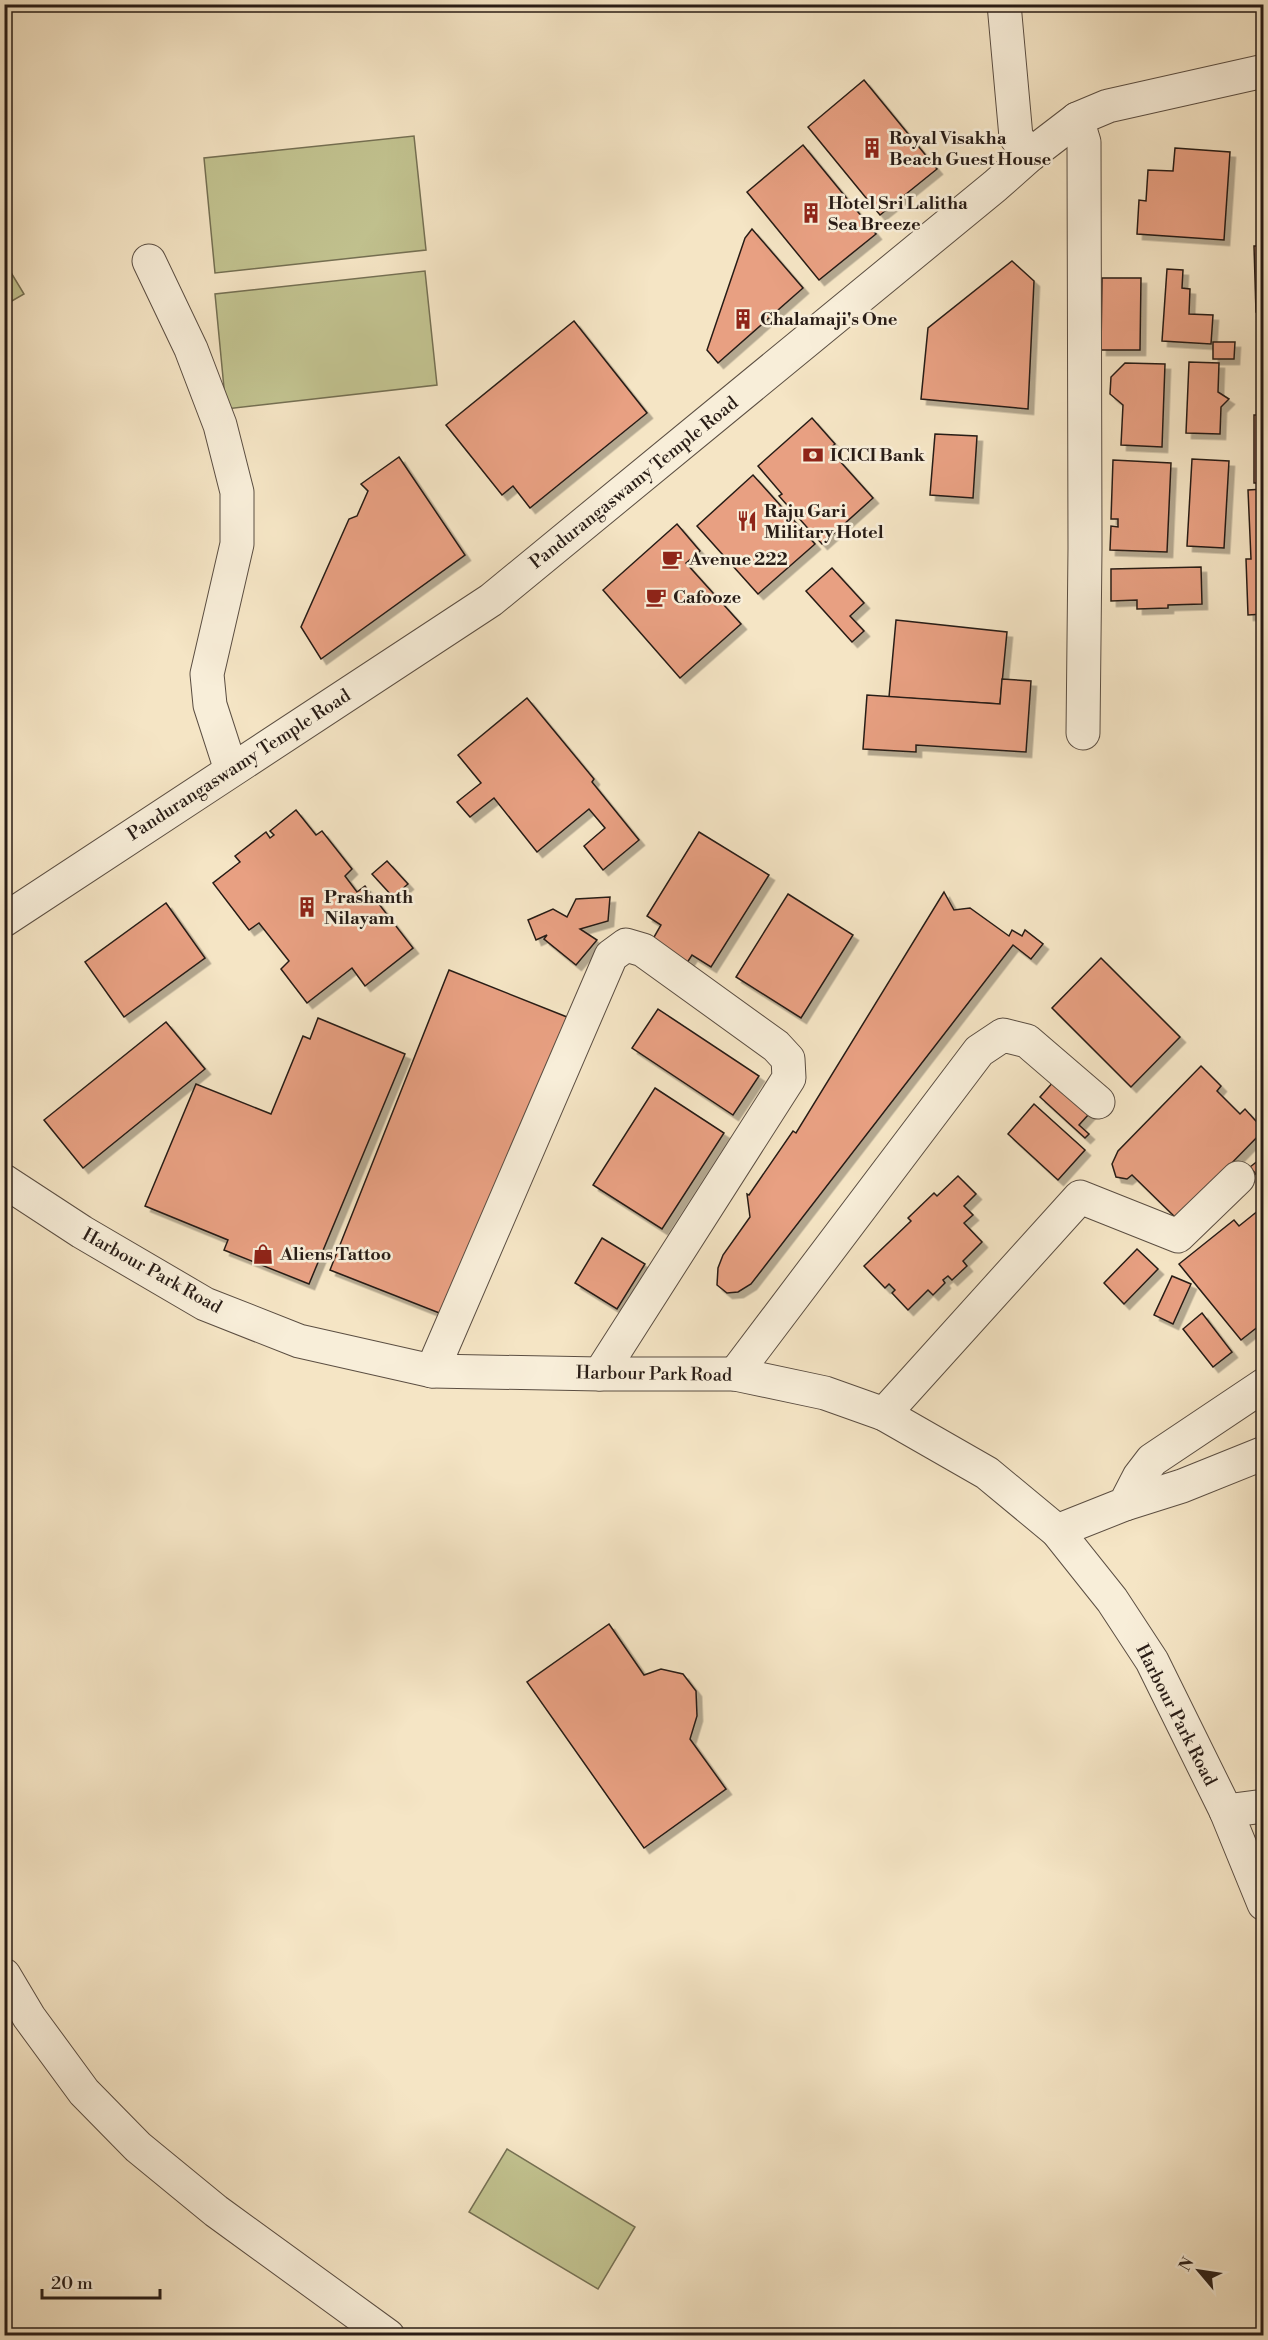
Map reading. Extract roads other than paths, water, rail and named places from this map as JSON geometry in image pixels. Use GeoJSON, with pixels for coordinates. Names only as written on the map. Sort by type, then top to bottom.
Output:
{"type":"FeatureCollection","features":[{"type":"Feature","properties":{"kind":"street"},"geometry":{"type":"LineString","coordinates":[[1004,4],[1016,137],[1030,155]]}},
{"type":"Feature","properties":{"kind":"street","name":"Pandurangaswamy Temple Road"},"geometry":{"type":"LineString","coordinates":[[4,920],[491,600],[1030,155],[1077,119],[1108,106],[1263,71]]}},
{"type":"Feature","properties":{"kind":"street"},"geometry":{"type":"LineString","coordinates":[[1077,119],[1084,142],[1083,734]]}},
{"type":"Feature","properties":{"kind":"street"},"geometry":{"type":"LineString","coordinates":[[149,261],[191,350],[220,425],[237,492],[237,544],[207,674],[210,705],[231,770]]}},
{"type":"Feature","properties":{"kind":"street"},"geometry":{"type":"LineString","coordinates":[[432,1371],[611,956],[626,945],[644,950],[776,1046],[788,1059],[789,1077],[600,1374]]}},
{"type":"Feature","properties":{"kind":"street"},"geometry":{"type":"LineString","coordinates":[[735,1374],[979,1051],[1003,1035],[1027,1041],[1098,1102]]}},
{"type":"Feature","properties":{"kind":"street"},"geometry":{"type":"LineString","coordinates":[[884,1414],[1080,1197],[1178,1236],[1238,1178]]}},
{"type":"Feature","properties":{"kind":"street","name":"Harbour Park Road"},"geometry":{"type":"LineString","coordinates":[[4,1181],[82,1232],[205,1304],[299,1341],[432,1371],[735,1374],[825,1393],[884,1414],[987,1473],[1057,1531],[1112,1600],[1152,1661],[1226,1811],[1263,1904]]}},
{"type":"Feature","properties":{"kind":"street"},"geometry":{"type":"LineString","coordinates":[[1125,1504],[1139,1477],[1152,1460],[1263,1385]]}},
{"type":"Feature","properties":{"kind":"street"},"geometry":{"type":"LineString","coordinates":[[1057,1531],[1125,1504],[1182,1486],[1263,1453]]}},
{"type":"Feature","properties":{"kind":"street"},"geometry":{"type":"LineString","coordinates":[[1226,1811],[1263,1806]]}},
{"type":"Feature","properties":{"kind":"street"},"geometry":{"type":"LineString","coordinates":[[4,1975],[29,2017],[84,2092],[138,2147],[216,2211],[388,2336]]}},
{"type":"Feature","properties":{"kind":"place","name":"Royal Visakha Beach Guest House"},"geometry":{"type":"Point","coordinates":[872,148]}},
{"type":"Feature","properties":{"kind":"place","name":"Hotel Sri Lalitha Sea Breeze"},"geometry":{"type":"Point","coordinates":[811,213]}},
{"type":"Feature","properties":{"kind":"place","name":"Chalamaji's One"},"geometry":{"type":"Point","coordinates":[743,319]}},
{"type":"Feature","properties":{"kind":"place","name":"ICICI Bank"},"geometry":{"type":"Point","coordinates":[813,455]}},
{"type":"Feature","properties":{"kind":"place","name":"Raju Gari Military Hotel"},"geometry":{"type":"Point","coordinates":[747,521]}},
{"type":"Feature","properties":{"kind":"place","name":"Avenue 222"},"geometry":{"type":"Point","coordinates":[672,559]}},
{"type":"Feature","properties":{"kind":"place","name":"Cafooze"},"geometry":{"type":"Point","coordinates":[656,597]}},
{"type":"Feature","properties":{"kind":"place","name":"Prashanth Nilayam"},"geometry":{"type":"Point","coordinates":[307,907]}},
{"type":"Feature","properties":{"kind":"place","name":"Aliens Tattoo"},"geometry":{"type":"Point","coordinates":[263,1254]}}]}
